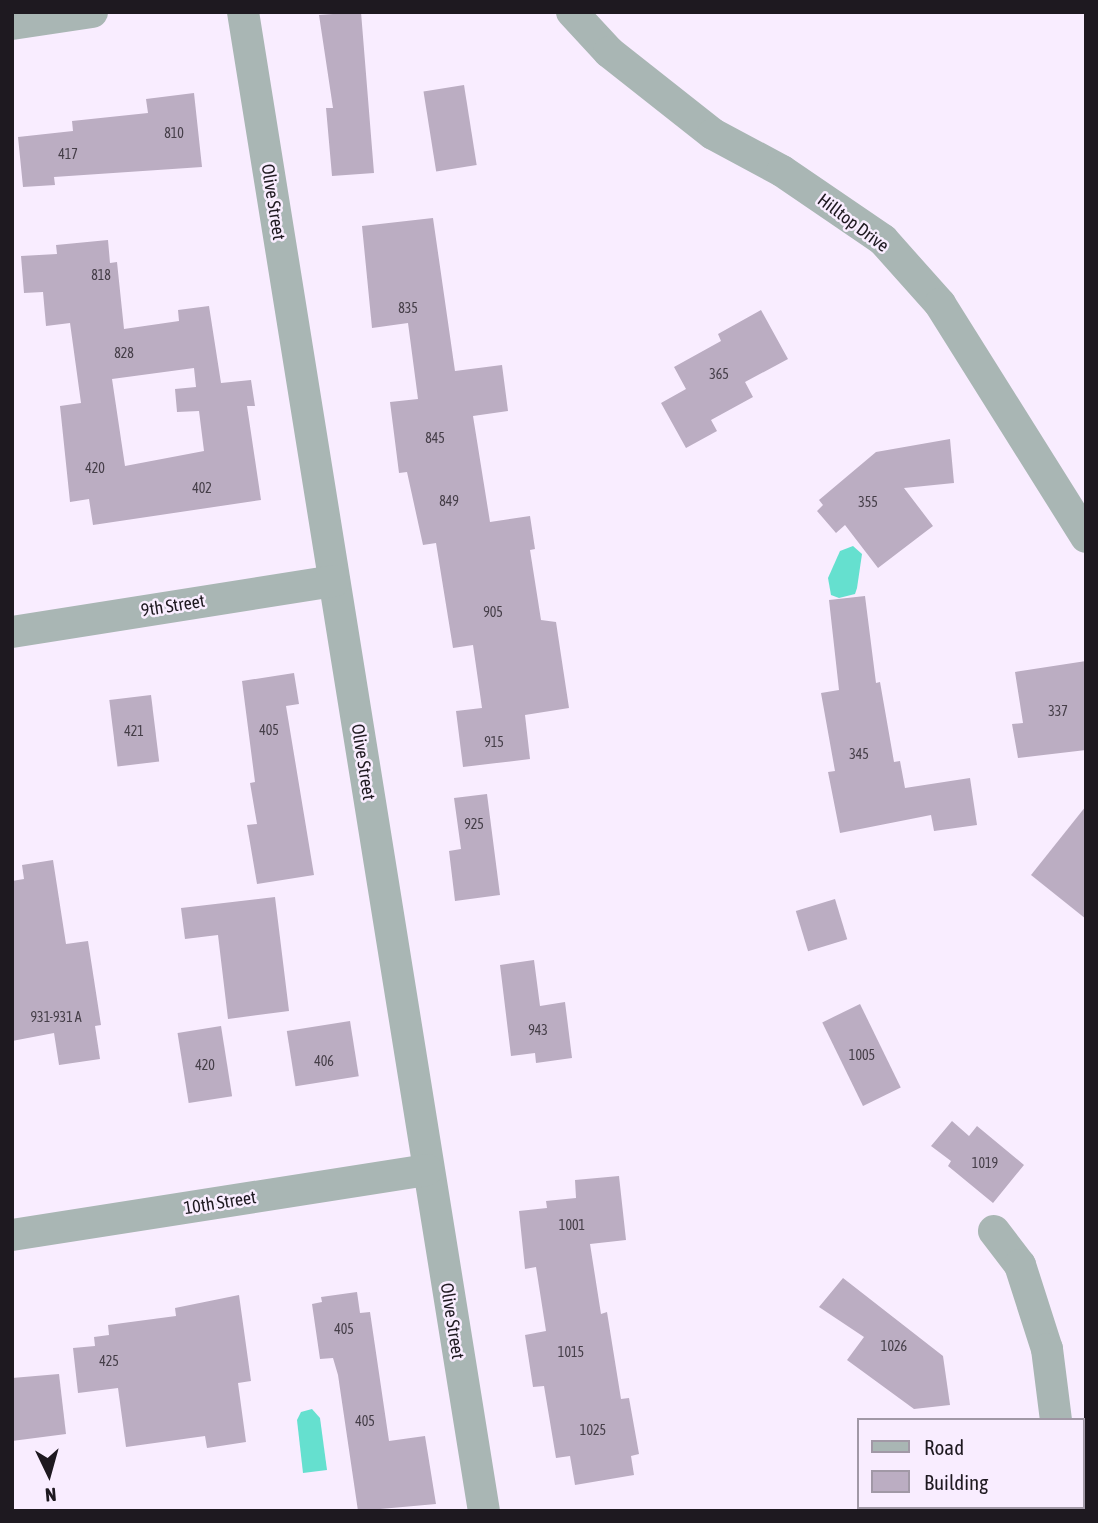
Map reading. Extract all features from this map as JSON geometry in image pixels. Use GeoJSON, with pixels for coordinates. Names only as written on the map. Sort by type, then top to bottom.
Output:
{"type":"FeatureCollection","features":[{"type":"Feature","properties":{"kind":"street"},"geometry":{"type":"LineString","coordinates":[[12,24],[92,12]]}},
{"type":"Feature","properties":{"kind":"street","name":"Olive Street"},"geometry":{"type":"LineString","coordinates":[[243,12],[427,1170],[484,1511]]}},
{"type":"Feature","properties":{"kind":"street","name":"Hilltop Drive"},"geometry":{"type":"LineString","coordinates":[[572,12],[609,52],[713,134],[782,172],[883,240],[940,304],[1086,537]]}},
{"type":"Feature","properties":{"kind":"street","name":"9th Street"},"geometry":{"type":"LineString","coordinates":[[12,632],[334,580]]}},
{"type":"Feature","properties":{"kind":"street","name":"10th Street"},"geometry":{"type":"LineString","coordinates":[[12,1235],[427,1170]]}},
{"type":"Feature","properties":{"kind":"street"},"geometry":{"type":"LineString","coordinates":[[994,1230],[1020,1265],[1047,1349],[1056,1418]]}},
{"type":"Feature","properties":{"kind":"shaded area"},"geometry":{"type":"Polygon","coordinates":[[[853,546],[862,554],[857,588],[855,594],[839,598],[831,595],[828,578],[840,551],[853,546]]]}},
{"type":"Feature","properties":{"kind":"shaded area"},"geometry":{"type":"Polygon","coordinates":[[[312,1409],[320,1418],[327,1470],[303,1473],[297,1420],[301,1412],[312,1409]]]}},
{"type":"Feature","properties":{"kind":"building"},"geometry":{"type":"Polygon","coordinates":[[[361,12],[374,173],[332,176],[326,108],[333,108],[319,15],[361,12]]]}},
{"type":"Feature","properties":{"kind":"building"},"geometry":{"type":"Polygon","coordinates":[[[464,85],[477,165],[436,171],[424,91],[464,85]]]}},
{"type":"Feature","properties":{"kind":"building"},"geometry":{"type":"Polygon","coordinates":[[[194,93],[202,167],[54,177],[55,185],[23,187],[18,137],[73,131],[72,121],[148,113],[146,99],[194,93]]]}},
{"type":"Feature","properties":{"kind":"building"},"geometry":{"type":"Polygon","coordinates":[[[433,218],[455,371],[502,365],[508,411],[473,416],[490,522],[530,516],[535,549],[530,550],[541,620],[556,622],[569,708],[525,715],[530,759],[463,767],[456,711],[482,708],[473,645],[453,648],[436,543],[423,545],[407,472],[399,473],[390,402],[418,399],[408,323],[372,328],[362,226],[433,218]]]}},
{"type":"Feature","properties":{"kind":"building"},"geometry":{"type":"Polygon","coordinates":[[[108,240],[110,263],[117,262],[124,329],[179,321],[178,310],[209,306],[221,383],[251,380],[255,406],[247,406],[261,500],[93,525],[89,499],[70,502],[60,406],[81,403],[70,323],[46,326],[43,292],[24,293],[21,256],[57,254],[56,245],[108,240]],[[194,368],[112,379],[125,466],[204,451],[199,411],[177,412],[175,389],[196,387],[194,368]]]}},
{"type":"Feature","properties":{"kind":"building"},"geometry":{"type":"Polygon","coordinates":[[[761,310],[788,359],[745,382],[753,397],[711,420],[717,431],[686,448],[661,403],[686,389],[674,367],[721,341],[718,334],[761,310]]]}},
{"type":"Feature","properties":{"kind":"building"},"geometry":{"type":"Polygon","coordinates":[[[950,439],[954,483],[904,488],[933,526],[878,568],[845,525],[836,533],[817,511],[823,505],[819,500],[876,452],[950,439]]]}},
{"type":"Feature","properties":{"kind":"building"},"geometry":{"type":"Polygon","coordinates":[[[865,596],[876,683],[880,682],[894,762],[900,761],[905,788],[970,778],[977,825],[934,831],[931,815],[840,833],[828,772],[835,771],[821,693],[839,690],[829,600],[865,596]]]}},
{"type":"Feature","properties":{"kind":"building"},"geometry":{"type":"Polygon","coordinates":[[[1086,661],[1086,750],[1018,758],[1012,724],[1023,723],[1015,672],[1086,661]]]}},
{"type":"Feature","properties":{"kind":"building"},"geometry":{"type":"Polygon","coordinates":[[[294,673],[299,704],[286,706],[314,875],[257,884],[247,825],[257,824],[250,783],[255,782],[242,681],[294,673]]]}},
{"type":"Feature","properties":{"kind":"building"},"geometry":{"type":"Polygon","coordinates":[[[151,695],[159,762],[117,767],[109,700],[151,695]]]}},
{"type":"Feature","properties":{"kind":"building"},"geometry":{"type":"Polygon","coordinates":[[[487,794],[500,895],[455,901],[449,851],[461,849],[454,798],[487,794]]]}},
{"type":"Feature","properties":{"kind":"building"},"geometry":{"type":"Polygon","coordinates":[[[1086,806],[1086,919],[1031,875],[1086,806]]]}},
{"type":"Feature","properties":{"kind":"building"},"geometry":{"type":"Polygon","coordinates":[[[53,860],[66,944],[88,941],[101,1025],[95,1026],[100,1059],[59,1065],[54,1033],[12,1041],[12,881],[24,879],[22,865],[53,860]]]}},
{"type":"Feature","properties":{"kind":"building"},"geometry":{"type":"Polygon","coordinates":[[[275,897],[289,1011],[228,1019],[218,935],[185,939],[181,908],[275,897]]]}},
{"type":"Feature","properties":{"kind":"building"},"geometry":{"type":"Polygon","coordinates":[[[835,899],[847,939],[808,951],[796,911],[835,899]]]}},
{"type":"Feature","properties":{"kind":"building"},"geometry":{"type":"Polygon","coordinates":[[[534,960],[540,1006],[565,1002],[572,1058],[536,1063],[535,1053],[511,1056],[500,965],[534,960]]]}},
{"type":"Feature","properties":{"kind":"building"},"geometry":{"type":"Polygon","coordinates":[[[860,1004],[901,1088],[863,1106],[822,1022],[860,1004]]]}},
{"type":"Feature","properties":{"kind":"building"},"geometry":{"type":"Polygon","coordinates":[[[350,1021],[359,1076],[296,1086],[287,1031],[350,1021]]]}},
{"type":"Feature","properties":{"kind":"building"},"geometry":{"type":"Polygon","coordinates":[[[221,1026],[232,1096],[189,1103],[178,1033],[221,1026]]]}},
{"type":"Feature","properties":{"kind":"building"},"geometry":{"type":"Polygon","coordinates":[[[952,1121],[969,1136],[977,1126],[1024,1165],[993,1203],[948,1166],[951,1161],[931,1146],[952,1121]]]}},
{"type":"Feature","properties":{"kind":"building"},"geometry":{"type":"Polygon","coordinates":[[[619,1176],[626,1240],[590,1244],[601,1314],[607,1312],[621,1399],[629,1398],[639,1454],[631,1456],[634,1475],[575,1485],[570,1456],[556,1458],[544,1386],[533,1387],[525,1335],[546,1331],[536,1267],[525,1269],[519,1211],[547,1208],[546,1201],[576,1198],[575,1180],[619,1176]]]}},
{"type":"Feature","properties":{"kind":"building"},"geometry":{"type":"Polygon","coordinates":[[[843,1278],[943,1356],[950,1405],[914,1409],[847,1360],[864,1337],[819,1307],[843,1278]]]}},
{"type":"Feature","properties":{"kind":"building"},"geometry":{"type":"Polygon","coordinates":[[[357,1292],[360,1313],[370,1312],[389,1441],[425,1436],[436,1504],[358,1511],[338,1375],[333,1358],[320,1359],[312,1304],[322,1302],[321,1297],[357,1292]]]}},
{"type":"Feature","properties":{"kind":"building"},"geometry":{"type":"Polygon","coordinates":[[[239,1295],[251,1381],[238,1383],[246,1442],[207,1448],[205,1436],[126,1447],[118,1388],[78,1393],[73,1348],[95,1346],[94,1337],[109,1335],[108,1325],[176,1316],[175,1308],[239,1295]]]}},
{"type":"Feature","properties":{"kind":"building"},"geometry":{"type":"Polygon","coordinates":[[[59,1374],[66,1434],[12,1441],[12,1378],[59,1374]]]}}]}
